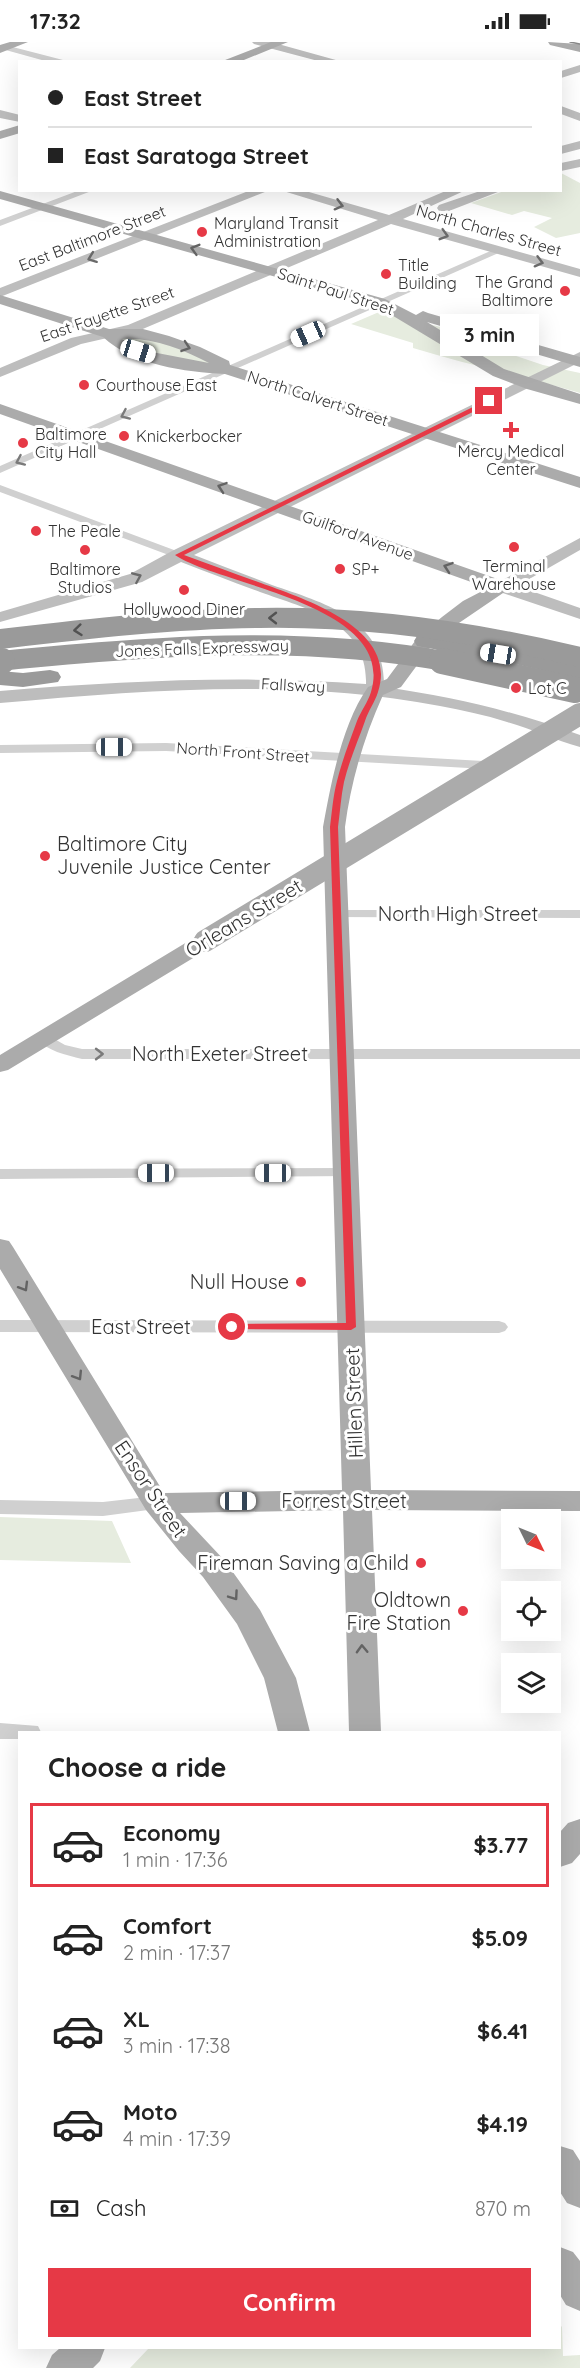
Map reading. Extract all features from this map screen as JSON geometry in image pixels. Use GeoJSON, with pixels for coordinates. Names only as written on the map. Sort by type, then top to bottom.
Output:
{"type":"FeatureCollection","features":[{"type":"Feature","properties":{"kind":"highway","name":"Jones Falls Expressway"},"geometry":{"type":"LineString","coordinates":[[0,639],[213,619],[328,618],[403,624],[471,633],[580,657]]}},
{"type":"Feature","properties":{"kind":"highway"},"geometry":{"type":"LineString","coordinates":[[449,621],[447,628],[457,636],[515,657]]}},
{"type":"Feature","properties":{"kind":"highway"},"geometry":{"type":"LineString","coordinates":[[425,641],[515,657],[580,672]]}},
{"type":"Feature","properties":{"kind":"highway","name":"Jones Falls Expressway"},"geometry":{"type":"LineString","coordinates":[[0,661],[187,645],[311,645],[440,660],[580,692]]}},
{"type":"Feature","properties":{"kind":"highway"},"geometry":{"type":"LineString","coordinates":[[0,678],[23,680],[215,662],[299,660],[438,674],[507,686],[580,705]]}},
{"type":"Feature","properties":{"kind":"main road"},"geometry":{"type":"LineString","coordinates":[[2,48],[22,42]]}},
{"type":"Feature","properties":{"kind":"main road"},"geometry":{"type":"LineString","coordinates":[[258,42],[277,44],[331,60]]}},
{"type":"Feature","properties":{"kind":"main road"},"geometry":{"type":"LineString","coordinates":[[554,42],[580,48]]}},
{"type":"Feature","properties":{"kind":"main road"},"geometry":{"type":"LineString","coordinates":[[232,60],[277,44]]}},
{"type":"Feature","properties":{"kind":"main road"},"geometry":{"type":"LineString","coordinates":[[562,75],[580,68]]}},
{"type":"Feature","properties":{"kind":"main road"},"geometry":{"type":"LineString","coordinates":[[562,110],[580,117]]}},
{"type":"Feature","properties":{"kind":"main road"},"geometry":{"type":"LineString","coordinates":[[0,114],[18,118]]}},
{"type":"Feature","properties":{"kind":"main road"},"geometry":{"type":"LineString","coordinates":[[562,121],[580,127]]}},
{"type":"Feature","properties":{"kind":"main road"},"geometry":{"type":"LineString","coordinates":[[0,135],[18,130]]}},
{"type":"Feature","properties":{"kind":"main road"},"geometry":{"type":"LineString","coordinates":[[562,150],[580,145]]}},
{"type":"Feature","properties":{"kind":"main road"},"geometry":{"type":"LineString","coordinates":[[562,162],[580,157]]}},
{"type":"Feature","properties":{"kind":"main road"},"geometry":{"type":"LineString","coordinates":[[562,167],[580,163]]}},
{"type":"Feature","properties":{"kind":"main road","name":"East Baltimore Street"},"geometry":{"type":"LineString","coordinates":[[0,294],[259,192]]}},
{"type":"Feature","properties":{"kind":"main road","name":"North Charles Street"},"geometry":{"type":"LineString","coordinates":[[293,192],[580,273]]}},
{"type":"Feature","properties":{"kind":"main road"},"geometry":{"type":"LineString","coordinates":[[392,219],[455,192]]}},
{"type":"Feature","properties":{"kind":"main road"},"geometry":{"type":"LineString","coordinates":[[392,219],[445,208],[491,192]]}},
{"type":"Feature","properties":{"kind":"main road","name":"Saint Paul Street"},"geometry":{"type":"LineString","coordinates":[[0,195],[380,302],[403,313],[489,368],[526,383],[580,399]]}},
{"type":"Feature","properties":{"kind":"main road","name":"East Fayette Street"},"geometry":{"type":"LineString","coordinates":[[0,373],[76,341],[133,328],[392,219]]}},
{"type":"Feature","properties":{"kind":"main road","name":"North Calvert Street"},"geometry":{"type":"LineString","coordinates":[[0,299],[108,334],[114,341],[125,347],[162,359],[205,369],[227,369],[580,483]]}},
{"type":"Feature","properties":{"kind":"main road"},"geometry":{"type":"LineString","coordinates":[[380,302],[575,362]]}},
{"type":"Feature","properties":{"kind":"main road"},"geometry":{"type":"LineString","coordinates":[[0,617],[121,583],[526,383],[575,362]]}},
{"type":"Feature","properties":{"kind":"main road","name":"Guilford Avenue"},"geometry":{"type":"LineString","coordinates":[[0,409],[580,614]]}},
{"type":"Feature","properties":{"kind":"main road"},"geometry":{"type":"LineString","coordinates":[[375,691],[394,683],[425,641],[470,605],[580,543]]}},
{"type":"Feature","properties":{"kind":"main road","name":"Hillen Street"},"geometry":{"type":"LineString","coordinates":[[178,555],[315,606],[340,620],[355,631],[364,642],[372,656],[376,670],[375,691],[346,759],[340,782],[334,827],[365,1731]]}},
{"type":"Feature","properties":{"kind":"main road","name":"Fallsway"},"geometry":{"type":"LineString","coordinates":[[0,697],[126,686],[190,684],[277,684],[375,691],[458,705],[546,728],[580,741]]}},
{"type":"Feature","properties":{"kind":"main road","name":"Orleans Street"},"geometry":{"type":"LineString","coordinates":[[0,1065],[580,714]]}},
{"type":"Feature","properties":{"kind":"main road","name":"Ensor Street"},"geometry":{"type":"LineString","coordinates":[[0,1247],[156,1503],[189,1544],[214,1569],[249,1618],[279,1678],[294,1731]]}},
{"type":"Feature","properties":{"kind":"main road","name":"Forrest Street"},"geometry":{"type":"LineString","coordinates":[[156,1503],[357,1500],[580,1501]]}},
{"type":"Feature","properties":{"kind":"main road"},"geometry":{"type":"LineString","coordinates":[[561,1853],[580,1832]]}},
{"type":"Feature","properties":{"kind":"main road"},"geometry":{"type":"LineString","coordinates":[[561,2163],[580,2191]]}},
{"type":"Feature","properties":{"kind":"main road"},"geometry":{"type":"LineString","coordinates":[[561,2265],[580,2292]]}},
{"type":"Feature","properties":{"kind":"main road"},"geometry":{"type":"LineString","coordinates":[[66,2368],[85,2349]]}},
{"type":"Feature","properties":{"kind":"street"},"geometry":{"type":"LineString","coordinates":[[2,48],[52,60]]}},
{"type":"Feature","properties":{"kind":"street"},"geometry":{"type":"LineString","coordinates":[[0,223],[85,192]]}},
{"type":"Feature","properties":{"kind":"street"},"geometry":{"type":"LineString","coordinates":[[0,470],[498,251]]}},
{"type":"Feature","properties":{"kind":"street"},"geometry":{"type":"LineString","coordinates":[[0,488],[178,555]]}},
{"type":"Feature","properties":{"kind":"street"},"geometry":{"type":"LineString","coordinates":[[315,606],[425,641]]}},
{"type":"Feature","properties":{"kind":"street","name":"North Front Street"},"geometry":{"type":"LineString","coordinates":[[0,749],[166,747],[346,759],[486,765],[546,728]]}},
{"type":"Feature","properties":{"kind":"street","name":"North High Street"},"geometry":{"type":"LineString","coordinates":[[336,914],[580,914]]}},
{"type":"Feature","properties":{"kind":"street","name":"North Exeter Street"},"geometry":{"type":"LineString","coordinates":[[44,1038],[60,1048],[82,1054],[580,1054]]}},
{"type":"Feature","properties":{"kind":"street"},"geometry":{"type":"LineString","coordinates":[[0,1174],[345,1173]]}},
{"type":"Feature","properties":{"kind":"street","name":"East Street"},"geometry":{"type":"LineString","coordinates":[[0,1326],[499,1327]]}},
{"type":"Feature","properties":{"kind":"street","name":"Forrest Street"},"geometry":{"type":"LineString","coordinates":[[0,1507],[103,1509],[156,1503]]}},
{"type":"Feature","properties":{"kind":"street"},"geometry":{"type":"LineString","coordinates":[[0,1731],[18,1732]]}},
{"type":"Feature","properties":{"kind":"shaded area"},"geometry":{"type":"Polygon","coordinates":[[[562,174],[580,183],[580,233],[556,238],[534,227],[552,218],[524,211],[512,215],[471,203],[501,192],[562,192],[562,174]]]}},
{"type":"Feature","properties":{"kind":"shaded area"},"geometry":{"type":"Polygon","coordinates":[[[379,312],[453,330],[447,333],[543,365],[580,373],[580,393],[413,348],[413,343],[351,324],[379,312]]]}},
{"type":"Feature","properties":{"kind":"shaded area"},"geometry":{"type":"Polygon","coordinates":[[[139,335],[202,356],[218,366],[188,362],[129,345],[121,340],[122,337],[139,335]]]}},
{"type":"Feature","properties":{"kind":"shaded area"},"geometry":{"type":"Polygon","coordinates":[[[0,1517],[112,1521],[131,1563],[0,1560],[0,1517]]]}},
{"type":"Feature","properties":{"kind":"shaded area"},"geometry":{"type":"Polygon","coordinates":[[[561,2326],[563,2356],[580,2355],[580,2368],[130,2368],[148,2349],[561,2349],[561,2326]]]}},
{"type":"Feature","properties":{"kind":"tram line"},"geometry":{"type":"LineString","coordinates":[[570,42],[580,44]]}},
{"type":"Feature","properties":{"kind":"place","name":"Maryland Transit Administration"},"geometry":{"type":"Point","coordinates":[202,232]}},
{"type":"Feature","properties":{"kind":"place","name":"Title Building"},"geometry":{"type":"Point","coordinates":[386,274]}},
{"type":"Feature","properties":{"kind":"place","name":"The Grand Baltimore"},"geometry":{"type":"Point","coordinates":[565,291]}},
{"type":"Feature","properties":{"kind":"place","name":"Courthouse East"},"geometry":{"type":"Point","coordinates":[84,385]}},
{"type":"Feature","properties":{"kind":"place","name":"Mercy Medical Center"},"geometry":{"type":"Point","coordinates":[511,430]}},
{"type":"Feature","properties":{"kind":"place","name":"Knickerbocker"},"geometry":{"type":"Point","coordinates":[124,436]}},
{"type":"Feature","properties":{"kind":"place","name":"Baltimore City Hall"},"geometry":{"type":"Point","coordinates":[23,443]}},
{"type":"Feature","properties":{"kind":"place","name":"The Peale"},"geometry":{"type":"Point","coordinates":[36,531]}},
{"type":"Feature","properties":{"kind":"place","name":"Terminal Warehouse"},"geometry":{"type":"Point","coordinates":[514,547]}},
{"type":"Feature","properties":{"kind":"place","name":"Baltimore Studios"},"geometry":{"type":"Point","coordinates":[85,550]}},
{"type":"Feature","properties":{"kind":"place","name":"SP+"},"geometry":{"type":"Point","coordinates":[340,569]}},
{"type":"Feature","properties":{"kind":"place","name":"Hollywood Diner"},"geometry":{"type":"Point","coordinates":[184,590]}},
{"type":"Feature","properties":{"kind":"place","name":"Lot C"},"geometry":{"type":"Point","coordinates":[516,688]}},
{"type":"Feature","properties":{"kind":"place","name":"Baltimore City Juvenile Justice Center"},"geometry":{"type":"Point","coordinates":[45,856]}},
{"type":"Feature","properties":{"kind":"place","name":"Null House"},"geometry":{"type":"Point","coordinates":[301,1282]}},
{"type":"Feature","properties":{"kind":"place","name":"Fireman Saving a Child"},"geometry":{"type":"Point","coordinates":[421,1563]}},
{"type":"Feature","properties":{"kind":"place","name":"Oldtown Fire Station"},"geometry":{"type":"Point","coordinates":[463,1611]}},
{"type":"Feature","properties":{"kind":"route"},"geometry":{"type":"LineString","coordinates":[[232,1327],[351,1327],[334,827],[340,782],[346,759],[375,691],[376,670],[372,656],[364,642],[355,631],[340,620],[315,606],[178,555],[489,401]]}}]}
